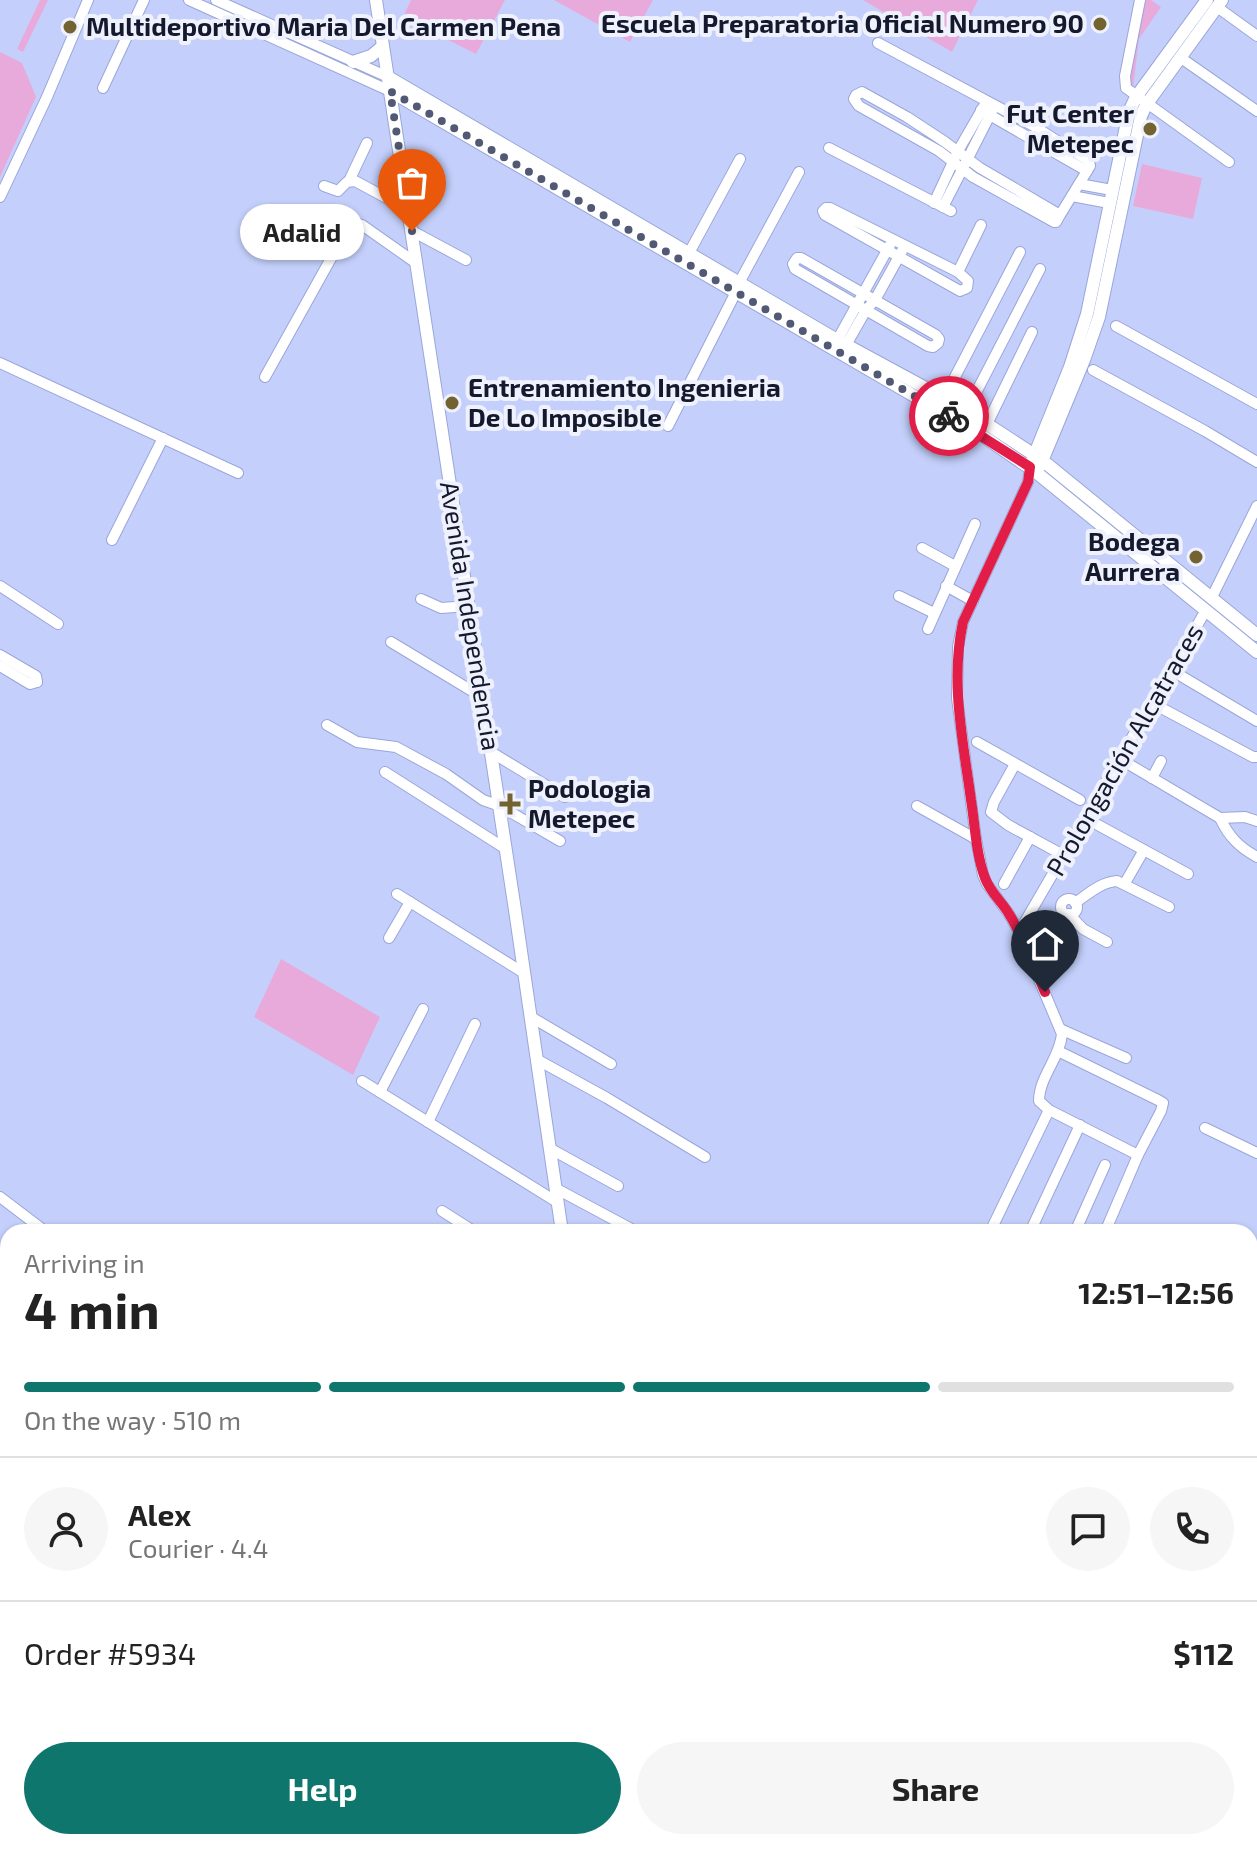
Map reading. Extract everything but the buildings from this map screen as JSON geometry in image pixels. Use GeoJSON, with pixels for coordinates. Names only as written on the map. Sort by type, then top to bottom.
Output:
{"type":"FeatureCollection","features":[{"type":"Feature","properties":{"kind":"street"},"geometry":{"type":"LineString","coordinates":[[0,197],[88,0]]}},
{"type":"Feature","properties":{"kind":"street"},"geometry":{"type":"LineString","coordinates":[[103,88],[144,0]]}},
{"type":"Feature","properties":{"kind":"street"},"geometry":{"type":"LineString","coordinates":[[189,0],[390,91],[839,345],[1034,467],[1212,597],[1257,635]]}},
{"type":"Feature","properties":{"kind":"street"},"geometry":{"type":"LineString","coordinates":[[216,0],[388,77],[689,253],[738,287]]}},
{"type":"Feature","properties":{"kind":"street","name":"Avenida Independencia"},"geometry":{"type":"LineString","coordinates":[[376,0],[561,1224]]}},
{"type":"Feature","properties":{"kind":"street"},"geometry":{"type":"LineString","coordinates":[[1140,0],[1125,84],[1129,92],[1229,162]]}},
{"type":"Feature","properties":{"kind":"street"},"geometry":{"type":"LineString","coordinates":[[1093,315],[1110,197],[1127,119],[1215,2],[1257,36]]}},
{"type":"Feature","properties":{"kind":"street"},"geometry":{"type":"LineString","coordinates":[[1138,1155],[1049,1110],[1039,1101],[1039,1090],[1062,1039],[1019,932],[983,875],[956,674],[963,622],[1084,360],[1139,122],[1141,101],[1181,58],[1195,27]]}},
{"type":"Feature","properties":{"kind":"street"},"geometry":{"type":"LineString","coordinates":[[878,43],[1089,166],[1058,219],[975,179],[960,160],[907,117],[866,94],[856,95],[854,99],[859,106],[960,160]]}},
{"type":"Feature","properties":{"kind":"street"},"geometry":{"type":"LineString","coordinates":[[353,62],[377,53],[383,46]]}},
{"type":"Feature","properties":{"kind":"street"},"geometry":{"type":"LineString","coordinates":[[1181,58],[1257,111]]}},
{"type":"Feature","properties":{"kind":"street"},"geometry":{"type":"LineString","coordinates":[[829,148],[943,207],[960,160],[988,107]]}},
{"type":"Feature","properties":{"kind":"street"},"geometry":{"type":"LineString","coordinates":[[900,128],[907,117]]}},
{"type":"Feature","properties":{"kind":"street"},"geometry":{"type":"LineString","coordinates":[[324,186],[338,191],[349,181],[367,143]]}},
{"type":"Feature","properties":{"kind":"street"},"geometry":{"type":"LineString","coordinates":[[689,253],[740,159]]}},
{"type":"Feature","properties":{"kind":"street"},"geometry":{"type":"LineString","coordinates":[[668,426],[799,172]]}},
{"type":"Feature","properties":{"kind":"street"},"geometry":{"type":"LineString","coordinates":[[349,181],[357,182],[409,210]]}},
{"type":"Feature","properties":{"kind":"street"},"geometry":{"type":"LineString","coordinates":[[1079,184],[1110,197]]}},
{"type":"Feature","properties":{"kind":"street"},"geometry":{"type":"LineString","coordinates":[[1072,196],[1110,197]]}},
{"type":"Feature","properties":{"kind":"street"},"geometry":{"type":"LineString","coordinates":[[958,272],[905,246],[890,245],[825,215],[824,209],[830,208],[890,245],[899,257],[963,291],[968,281],[958,272]]}},
{"type":"Feature","properties":{"kind":"street"},"geometry":{"type":"LineString","coordinates":[[265,377],[349,226],[355,223],[362,225],[416,263]]}},
{"type":"Feature","properties":{"kind":"street"},"geometry":{"type":"LineString","coordinates":[[958,272],[981,225]]}},
{"type":"Feature","properties":{"kind":"street"},"geometry":{"type":"LineString","coordinates":[[412,231],[466,260]]}},
{"type":"Feature","properties":{"kind":"street"},"geometry":{"type":"LineString","coordinates":[[839,345],[862,307],[863,294],[890,245]]}},
{"type":"Feature","properties":{"kind":"street"},"geometry":{"type":"LineString","coordinates":[[862,307],[875,300],[905,246]]}},
{"type":"Feature","properties":{"kind":"street"},"geometry":{"type":"LineString","coordinates":[[944,398],[1020,252]]}},
{"type":"Feature","properties":{"kind":"street"},"geometry":{"type":"LineString","coordinates":[[801,258],[875,300],[936,335],[939,340],[937,345],[928,346],[795,269],[794,262],[801,258]]}},
{"type":"Feature","properties":{"kind":"street"},"geometry":{"type":"LineString","coordinates":[[966,412],[1040,269]]}},
{"type":"Feature","properties":{"kind":"street"},"geometry":{"type":"LineString","coordinates":[[1116,326],[1257,404]]}},
{"type":"Feature","properties":{"kind":"street"},"geometry":{"type":"LineString","coordinates":[[987,424],[1032,332]]}},
{"type":"Feature","properties":{"kind":"street"},"geometry":{"type":"LineString","coordinates":[[839,345],[944,398],[987,424],[1034,467],[1257,652]]}},
{"type":"Feature","properties":{"kind":"street"},"geometry":{"type":"LineString","coordinates":[[0,363],[238,473]]}},
{"type":"Feature","properties":{"kind":"street"},"geometry":{"type":"LineString","coordinates":[[1093,370],[1257,462]]}},
{"type":"Feature","properties":{"kind":"street"},"geometry":{"type":"LineString","coordinates":[[112,540],[163,438]]}},
{"type":"Feature","properties":{"kind":"street"},"geometry":{"type":"LineString","coordinates":[[1212,597],[1257,506]]}},
{"type":"Feature","properties":{"kind":"street"},"geometry":{"type":"LineString","coordinates":[[928,629],[975,524]]}},
{"type":"Feature","properties":{"kind":"street"},"geometry":{"type":"LineString","coordinates":[[922,548],[955,566]]}},
{"type":"Feature","properties":{"kind":"street"},"geometry":{"type":"LineString","coordinates":[[0,586],[58,624]]}},
{"type":"Feature","properties":{"kind":"street"},"geometry":{"type":"LineString","coordinates":[[946,586],[973,601]]}},
{"type":"Feature","properties":{"kind":"street"},"geometry":{"type":"LineString","coordinates":[[899,596],[934,613]]}},
{"type":"Feature","properties":{"kind":"street"},"geometry":{"type":"LineString","coordinates":[[421,599],[441,608],[469,606]]}},
{"type":"Feature","properties":{"kind":"street","name":"Prolongación Alcatraces"},"geometry":{"type":"LineString","coordinates":[[1019,932],[1206,610]]}},
{"type":"Feature","properties":{"kind":"street"},"geometry":{"type":"LineString","coordinates":[[391,642],[482,697]]}},
{"type":"Feature","properties":{"kind":"street"},"geometry":{"type":"LineString","coordinates":[[0,655],[36,676],[37,682],[30,684],[0,666]]}},
{"type":"Feature","properties":{"kind":"street"},"geometry":{"type":"LineString","coordinates":[[1171,670],[1257,721]]}},
{"type":"Feature","properties":{"kind":"street"},"geometry":{"type":"LineString","coordinates":[[1152,703],[1256,760]]}},
{"type":"Feature","properties":{"kind":"street"},"geometry":{"type":"LineString","coordinates":[[327,725],[357,742],[396,747],[446,774],[483,800],[500,806],[560,841]]}},
{"type":"Feature","properties":{"kind":"street"},"geometry":{"type":"LineString","coordinates":[[977,742],[1080,800]]}},
{"type":"Feature","properties":{"kind":"street"},"geometry":{"type":"LineString","coordinates":[[491,752],[565,797]]}},
{"type":"Feature","properties":{"kind":"street"},"geometry":{"type":"LineString","coordinates":[[1120,759],[1220,818],[1245,817],[1257,821]]}},
{"type":"Feature","properties":{"kind":"street"},"geometry":{"type":"LineString","coordinates":[[1152,778],[1161,761]]}},
{"type":"Feature","properties":{"kind":"street"},"geometry":{"type":"LineString","coordinates":[[1015,764],[991,812],[1063,855]]}},
{"type":"Feature","properties":{"kind":"street"},"geometry":{"type":"LineString","coordinates":[[385,772],[506,849]]}},
{"type":"Feature","properties":{"kind":"street"},"geometry":{"type":"LineString","coordinates":[[917,806],[976,839]]}},
{"type":"Feature","properties":{"kind":"street"},"geometry":{"type":"LineString","coordinates":[[1220,818],[1233,840],[1257,857]]}},
{"type":"Feature","properties":{"kind":"street"},"geometry":{"type":"LineString","coordinates":[[1098,825],[1188,874]]}},
{"type":"Feature","properties":{"kind":"street"},"geometry":{"type":"LineString","coordinates":[[1004,884],[1030,837]]}},
{"type":"Feature","properties":{"kind":"street"},"geometry":{"type":"LineString","coordinates":[[1125,883],[1144,850]]}},
{"type":"Feature","properties":{"kind":"street"},"geometry":{"type":"LineString","coordinates":[[1075,903],[1098,887],[1117,881],[1169,907]]}},
{"type":"Feature","properties":{"kind":"street"},"geometry":{"type":"LineString","coordinates":[[1042,893],[1062,903]]}},
{"type":"Feature","properties":{"kind":"street"},"geometry":{"type":"LineString","coordinates":[[397,894],[524,973]]}},
{"type":"Feature","properties":{"kind":"street"},"geometry":{"type":"LineString","coordinates":[[1062,903],[1067,899],[1075,903]]}},
{"type":"Feature","properties":{"kind":"street"},"geometry":{"type":"LineString","coordinates":[[389,938],[410,902]]}},
{"type":"Feature","properties":{"kind":"street"},"geometry":{"type":"LineString","coordinates":[[1062,903],[1062,911],[1083,929],[1107,942]]}},
{"type":"Feature","properties":{"kind":"street"},"geometry":{"type":"LineString","coordinates":[[1069,914],[1075,910],[1075,903]]}},
{"type":"Feature","properties":{"kind":"street"},"geometry":{"type":"LineString","coordinates":[[380,1092],[423,1009]]}},
{"type":"Feature","properties":{"kind":"street"},"geometry":{"type":"LineString","coordinates":[[531,1017],[611,1064]]}},
{"type":"Feature","properties":{"kind":"street"},"geometry":{"type":"LineString","coordinates":[[428,1122],[475,1024]]}},
{"type":"Feature","properties":{"kind":"street"},"geometry":{"type":"LineString","coordinates":[[1060,1029],[1126,1058]]}},
{"type":"Feature","properties":{"kind":"street"},"geometry":{"type":"LineString","coordinates":[[1058,1051],[1163,1103],[1109,1224]]}},
{"type":"Feature","properties":{"kind":"street"},"geometry":{"type":"LineString","coordinates":[[536,1059],[705,1157]]}},
{"type":"Feature","properties":{"kind":"street"},"geometry":{"type":"LineString","coordinates":[[362,1081],[556,1195],[619,1224]]}},
{"type":"Feature","properties":{"kind":"street"},"geometry":{"type":"LineString","coordinates":[[994,1224],[1049,1110]]}},
{"type":"Feature","properties":{"kind":"street"},"geometry":{"type":"LineString","coordinates":[[1034,1224],[1080,1125]]}},
{"type":"Feature","properties":{"kind":"street"},"geometry":{"type":"LineString","coordinates":[[1205,1128],[1257,1153]]}},
{"type":"Feature","properties":{"kind":"street"},"geometry":{"type":"LineString","coordinates":[[549,1148],[618,1186]]}},
{"type":"Feature","properties":{"kind":"street"},"geometry":{"type":"LineString","coordinates":[[1079,1224],[1105,1165]]}},
{"type":"Feature","properties":{"kind":"street"},"geometry":{"type":"LineString","coordinates":[[0,1197],[35,1224]]}},
{"type":"Feature","properties":{"kind":"street"},"geometry":{"type":"LineString","coordinates":[[442,1211],[462,1224]]}},
{"type":"Feature","properties":{"kind":"shaded area"},"geometry":{"type":"Polygon","coordinates":[[[40,0],[48,0],[23,52],[17,49],[40,0]]]}},
{"type":"Feature","properties":{"kind":"shaded area"},"geometry":{"type":"Polygon","coordinates":[[[411,0],[505,0],[476,54],[403,17],[411,0]]]}},
{"type":"Feature","properties":{"kind":"shaded area"},"geometry":{"type":"Polygon","coordinates":[[[554,0],[653,0],[630,42],[554,0]]]}},
{"type":"Feature","properties":{"kind":"shaded area"},"geometry":{"type":"Polygon","coordinates":[[[863,0],[978,0],[952,52],[863,0]]]}},
{"type":"Feature","properties":{"kind":"shaded area"},"geometry":{"type":"Polygon","coordinates":[[[1143,0],[1151,0],[1161,7],[1139,39],[1133,88],[1128,84],[1143,0]]]}},
{"type":"Feature","properties":{"kind":"shaded area"},"geometry":{"type":"Polygon","coordinates":[[[0,52],[22,63],[36,97],[0,177],[0,52]]]}},
{"type":"Feature","properties":{"kind":"shaded area"},"geometry":{"type":"Polygon","coordinates":[[[1142,164],[1202,178],[1193,219],[1133,206],[1142,164]]]}},
{"type":"Feature","properties":{"kind":"shaded area"},"geometry":{"type":"Polygon","coordinates":[[[281,959],[380,1017],[353,1075],[254,1017],[281,959]]]}},
{"type":"Feature","properties":{"kind":"way so far"},"geometry":{"type":"LineString","coordinates":[[412,231],[390,91],[949,416]]}},
{"type":"Feature","properties":{"kind":"place","name":"Escuela Preparatoria Oficial Numero 90"},"geometry":{"type":"Point","coordinates":[1100,24]}},
{"type":"Feature","properties":{"kind":"place","name":"Multideportivo Maria Del Carmen Pena"},"geometry":{"type":"Point","coordinates":[70,27]}},
{"type":"Feature","properties":{"kind":"place","name":"Fut Center Metepec"},"geometry":{"type":"Point","coordinates":[1150,129]}},
{"type":"Feature","properties":{"kind":"place","name":"Adalid"},"geometry":{"type":"Point","coordinates":[412,231]}},
{"type":"Feature","properties":{"kind":"place","name":"Entrenamiento Ingenieria De Lo Imposible"},"geometry":{"type":"Point","coordinates":[452,403]}},
{"type":"Feature","properties":{"kind":"place","name":"Bodega Aurrera"},"geometry":{"type":"Point","coordinates":[1196,557]}},
{"type":"Feature","properties":{"kind":"place","name":"Podologia Metepec"},"geometry":{"type":"Point","coordinates":[510,804]}},
{"type":"Feature","properties":{"kind":"route"},"geometry":{"type":"LineString","coordinates":[[949,416],[1030,467],[1028,482],[963,622],[956,674],[983,875],[1019,932],[1045,992]]}}]}
